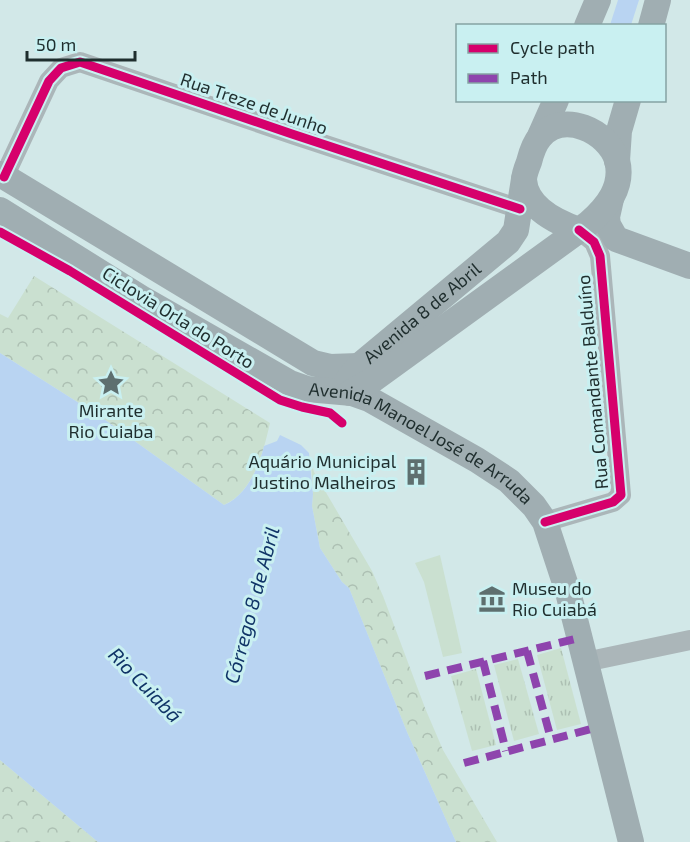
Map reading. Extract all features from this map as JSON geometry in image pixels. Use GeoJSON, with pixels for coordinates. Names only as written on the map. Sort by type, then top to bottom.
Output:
{"type":"FeatureCollection","features":[{"type":"Feature","properties":{"kind":"main road"},"geometry":{"type":"LineString","coordinates":[[588,24],[598,0]]}},
{"type":"Feature","properties":{"kind":"main road"},"geometry":{"type":"LineString","coordinates":[[652,24],[658,0]]}},
{"type":"Feature","properties":{"kind":"main road","name":"Avenida 8 de Abril"},"geometry":{"type":"LineString","coordinates":[[555,102],[533,149],[524,179],[516,230],[508,242],[359,366],[348,380],[350,393],[371,381],[579,230],[601,212],[611,199]]}},
{"type":"Feature","properties":{"kind":"main road"},"geometry":{"type":"LineString","coordinates":[[627,102],[619,131],[618,184],[611,199],[607,217],[608,225],[616,239],[690,266]]}},
{"type":"Feature","properties":{"kind":"main road"},"geometry":{"type":"LineString","coordinates":[[540,136],[567,125],[582,126],[607,141],[617,162]]}},
{"type":"Feature","properties":{"kind":"main road","name":"Avenida Manoel José de Arruda"},"geometry":{"type":"LineString","coordinates":[[2,175],[313,363],[330,368],[359,366]]}},
{"type":"Feature","properties":{"kind":"main road"},"geometry":{"type":"LineString","coordinates":[[524,179],[529,195],[539,208],[551,218],[579,230]]}},
{"type":"Feature","properties":{"kind":"main road","name":"Avenida Manoel José de Arruda"},"geometry":{"type":"LineString","coordinates":[[0,210],[141,298],[290,383],[303,388],[350,393],[369,399],[485,465],[509,482],[534,506],[545,522],[568,592],[631,842]]}},
{"type":"Feature","properties":{"kind":"main road"},"geometry":{"type":"LineString","coordinates":[[301,356],[311,367],[313,376],[310,384],[303,388]]}},
{"type":"Feature","properties":{"kind":"street","name":"Rua Treze de Junho"},"geometry":{"type":"LineString","coordinates":[[2,175],[49,81],[61,68],[80,62],[292,135],[520,209]]}},
{"type":"Feature","properties":{"kind":"street","name":"Rua Comandante Balduíno"},"geometry":{"type":"LineString","coordinates":[[545,522],[613,502],[621,495],[600,256],[594,242],[579,230]]}},
{"type":"Feature","properties":{"kind":"street"},"geometry":{"type":"LineString","coordinates":[[585,662],[690,640]]}},
{"type":"Feature","properties":{"kind":"green space"},"geometry":{"type":"Polygon","coordinates":[[[34,276],[270,423],[256,470],[250,481],[234,499],[224,505],[101,417],[0,353],[0,314],[8,318],[34,276]]]}},
{"type":"Feature","properties":{"kind":"green space"},"geometry":{"type":"Polygon","coordinates":[[[311,462],[314,472],[372,571],[443,750],[497,842],[456,842],[407,732],[349,588],[342,582],[320,548],[312,506],[311,462]]]}},
{"type":"Feature","properties":{"kind":"green space"},"geometry":{"type":"Polygon","coordinates":[[[440,555],[462,653],[443,657],[424,582],[415,563],[440,555]]]}},
{"type":"Feature","properties":{"kind":"green space"},"geometry":{"type":"Polygon","coordinates":[[[561,648],[581,724],[557,730],[537,655],[561,648]]]}},
{"type":"Feature","properties":{"kind":"green space"},"geometry":{"type":"Polygon","coordinates":[[[518,659],[539,734],[514,741],[494,665],[518,659]]]}},
{"type":"Feature","properties":{"kind":"green space"},"geometry":{"type":"Polygon","coordinates":[[[476,669],[496,745],[472,751],[451,676],[476,669]]]}},
{"type":"Feature","properties":{"kind":"green space"},"geometry":{"type":"Polygon","coordinates":[[[0,760],[98,842],[0,842],[0,760]]]}},
{"type":"Feature","properties":{"kind":"water"},"geometry":{"type":"Polygon","coordinates":[[[618,0],[639,0],[631,24],[610,24],[618,0]]]}},
{"type":"Feature","properties":{"kind":"water"},"geometry":{"type":"Polygon","coordinates":[[[0,353],[101,417],[224,505],[232,501],[245,488],[255,472],[264,446],[277,441],[280,435],[301,445],[309,453],[312,506],[320,548],[342,582],[349,588],[407,732],[456,842],[98,842],[0,760],[0,353]]]}},
{"type":"Feature","properties":{"kind":"marked path"},"geometry":{"type":"LineString","coordinates":[[425,676],[579,638]]}},
{"type":"Feature","properties":{"kind":"marked path"},"geometry":{"type":"LineString","coordinates":[[527,651],[551,739]]}},
{"type":"Feature","properties":{"kind":"marked path"},"geometry":{"type":"LineString","coordinates":[[483,661],[506,751]]}},
{"type":"Feature","properties":{"kind":"marked path"},"geometry":{"type":"LineString","coordinates":[[464,763],[591,729]]}},
{"type":"Feature","properties":{"kind":"cycle path"},"geometry":{"type":"LineString","coordinates":[[4,177],[49,81],[61,68],[80,62],[520,209]]}},
{"type":"Feature","properties":{"kind":"cycle path"},"geometry":{"type":"LineString","coordinates":[[545,522],[613,502],[621,495],[600,256],[594,242],[579,230]]}},
{"type":"Feature","properties":{"kind":"cycle path","name":"Ciclovia Orla do Porto"},"geometry":{"type":"LineString","coordinates":[[0,232],[70,271],[280,400],[330,413],[342,423]]}},
{"type":"Feature","properties":{"kind":"place","name":"Mirante Rio Cuiaba"},"geometry":{"type":"Point","coordinates":[111,383]}},
{"type":"Feature","properties":{"kind":"place","name":"Aquário Municipal Justino Malheiros"},"geometry":{"type":"Point","coordinates":[416,472]}},
{"type":"Feature","properties":{"kind":"place","name":"Museu do Rio Cuiabá"},"geometry":{"type":"Point","coordinates":[492,599]}},
{"type":"Feature","properties":{"kind":"water label","name":"Córrego 8 de Abril"},"geometry":{"type":"Point","coordinates":[252,605]}},
{"type":"Feature","properties":{"kind":"water label","name":"Rio Cuiabá"},"geometry":{"type":"Point","coordinates":[145,685]}}]}
